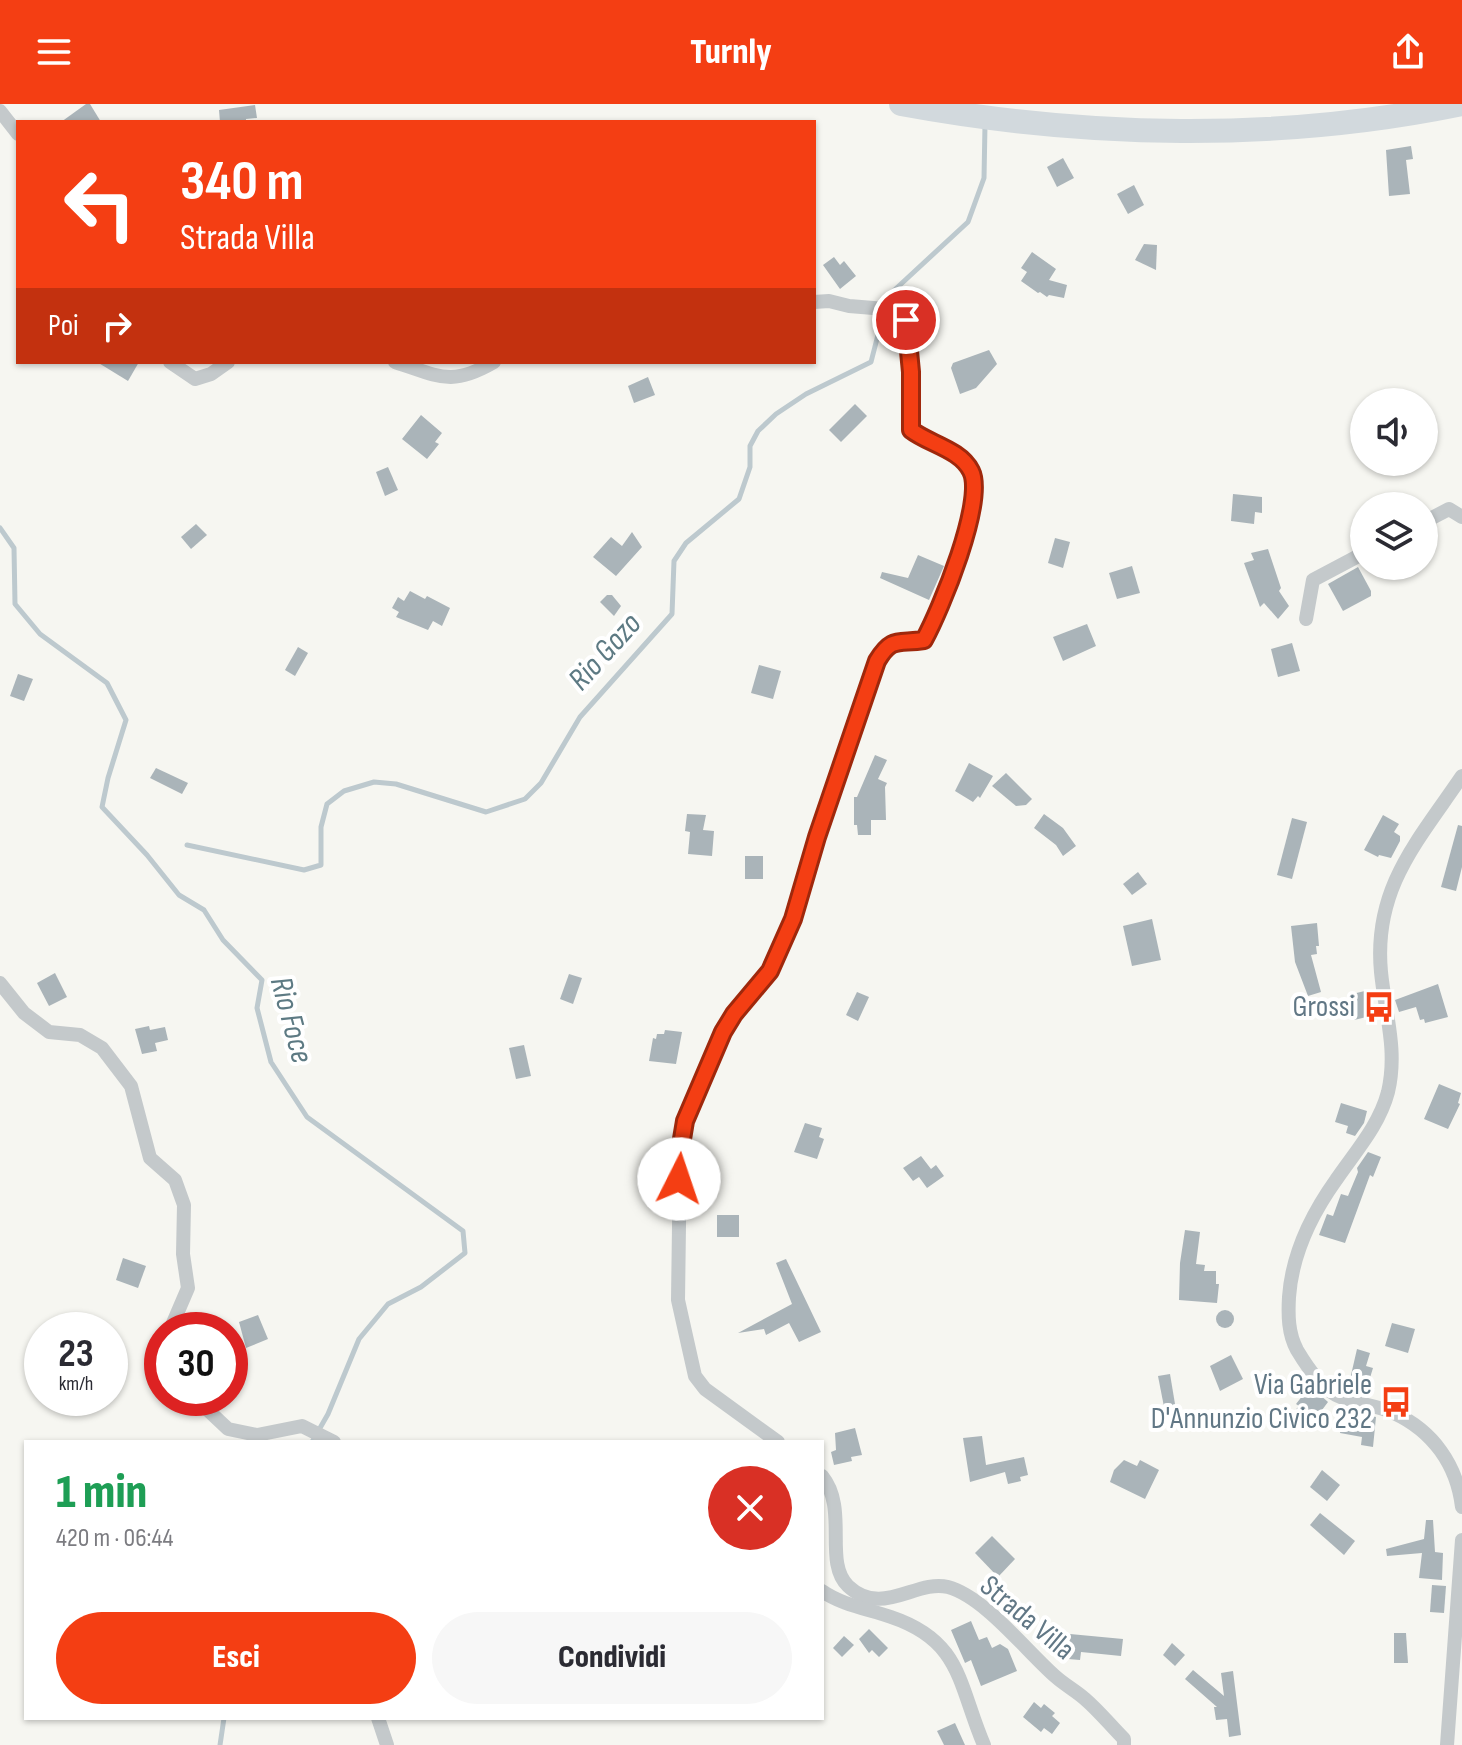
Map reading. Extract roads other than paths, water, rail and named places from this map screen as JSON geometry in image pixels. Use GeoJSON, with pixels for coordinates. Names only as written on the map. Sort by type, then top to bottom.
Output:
{"type":"FeatureCollection","features":[{"type":"Feature","properties":{"kind":"highway"},"geometry":{"type":"LineString","coordinates":[[901,104],[1039,124],[1201,131],[1355,121],[1462,104]]}},
{"type":"Feature","properties":{"kind":"street"},"geometry":{"type":"LineString","coordinates":[[0,111],[16,131]]}},
{"type":"Feature","properties":{"kind":"street"},"geometry":{"type":"LineString","coordinates":[[775,1440],[705,1389],[695,1376],[678,1300],[680,1151],[685,1121],[723,1032],[770,971],[793,919],[817,837],[877,661],[892,642],[924,640],[949,585],[975,494],[973,472],[962,459],[911,430],[911,372],[906,320],[898,310],[816,302]]}},
{"type":"Feature","properties":{"kind":"street"},"geometry":{"type":"LineString","coordinates":[[173,364],[195,379],[211,374],[225,364]]}},
{"type":"Feature","properties":{"kind":"street"},"geometry":{"type":"LineString","coordinates":[[402,364],[447,378],[469,376],[490,364]]}},
{"type":"Feature","properties":{"kind":"street"},"geometry":{"type":"LineString","coordinates":[[1438,515],[1449,509],[1462,517]]}},
{"type":"Feature","properties":{"kind":"street"},"geometry":{"type":"LineString","coordinates":[[1306,619],[1313,580],[1350,560]]}},
{"type":"Feature","properties":{"kind":"street"},"geometry":{"type":"LineString","coordinates":[[1462,776],[1395,877],[1385,904],[1380,934],[1381,971],[1394,1054],[1388,1093],[1376,1125],[1311,1220],[1298,1250],[1287,1318],[1295,1347],[1310,1370],[1336,1395],[1396,1414],[1422,1430],[1443,1451],[1459,1486],[1462,1507]]}},
{"type":"Feature","properties":{"kind":"street"},"geometry":{"type":"LineString","coordinates":[[0,983],[24,1013],[49,1032],[80,1035],[102,1048],[131,1086],[150,1158],[175,1180],[184,1205],[183,1254],[188,1288],[178,1312]]}},
{"type":"Feature","properties":{"kind":"street"},"geometry":{"type":"LineString","coordinates":[[214,1416],[228,1429],[257,1435],[302,1426],[330,1440]]}},
{"type":"Feature","properties":{"kind":"street"},"geometry":{"type":"LineString","coordinates":[[824,1480],[836,1502],[838,1573],[849,1587],[869,1599]]}},
{"type":"Feature","properties":{"kind":"street"},"geometry":{"type":"LineString","coordinates":[[1447,1745],[1462,1540]]}},
{"type":"Feature","properties":{"kind":"street","name":"Strada Villa"},"geometry":{"type":"LineString","coordinates":[[854,1605],[869,1599],[948,1587],[997,1619],[1056,1677],[1087,1700],[1124,1739],[1124,1745]]}},
{"type":"Feature","properties":{"kind":"street"},"geometry":{"type":"LineString","coordinates":[[824,1592],[834,1600],[916,1625],[939,1641],[957,1672],[984,1745]]}},
{"type":"Feature","properties":{"kind":"street"},"geometry":{"type":"LineString","coordinates":[[379,1720],[387,1745]]}},
{"type":"Feature","properties":{"kind":"waterway","name":"Rio Gozo"},"geometry":{"type":"LineString","coordinates":[[187,845],[304,870],[321,865],[321,827],[327,804],[344,791],[374,782],[396,784],[486,812],[525,799],[541,783],[580,717],[672,614],[674,561],[686,543],[739,499],[750,467],[750,446],[758,431],[776,414],[806,394],[871,362],[888,296],[968,222],[984,178],[985,125]]}},
{"type":"Feature","properties":{"kind":"waterway","name":"Rio Foce"},"geometry":{"type":"LineString","coordinates":[[0,528],[14,548],[15,604],[40,634],[107,683],[126,720],[102,807],[179,895],[204,910],[223,940],[262,980],[257,1008],[271,1062],[307,1117],[463,1231],[465,1253],[421,1287],[388,1304],[359,1339],[328,1414],[313,1440]]}},
{"type":"Feature","properties":{"kind":"waterway","name":"Rio Foce"},"geometry":{"type":"LineString","coordinates":[[220,1745],[224,1720]]}},
{"type":"Feature","properties":{"kind":"place","name":"Grossi"},"geometry":{"type":"Point","coordinates":[1379,1007]}},
{"type":"Feature","properties":{"kind":"place","name":"Via Gabriele D'Annunzio Civico 232"},"geometry":{"type":"Point","coordinates":[1396,1402]}}]}
